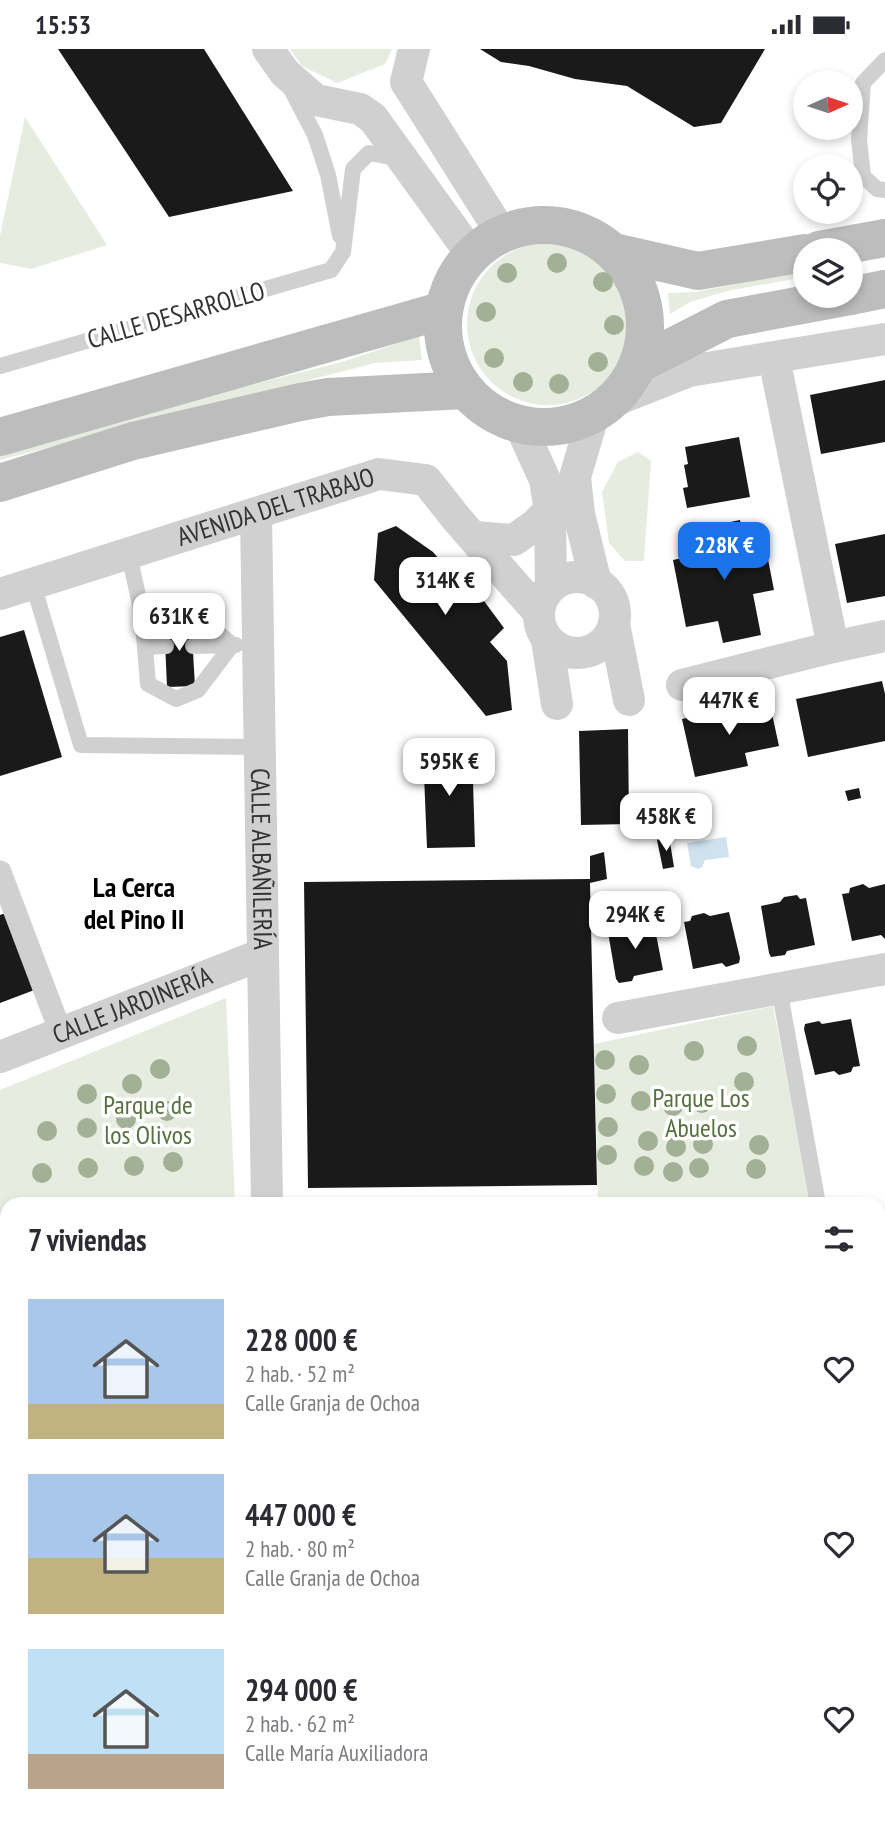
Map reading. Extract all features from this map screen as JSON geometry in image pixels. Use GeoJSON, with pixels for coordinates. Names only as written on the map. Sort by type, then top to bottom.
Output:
{"type":"FeatureCollection","features":[{"type":"Feature","properties":{"kind":"main road"},"geometry":{"type":"LineString","coordinates":[[531,226],[560,226],[589,235],[614,253],[632,276],[643,304],[645,334],[639,363],[628,384],[603,407],[575,423],[547,428],[520,425],[490,412],[465,390],[450,366],[444,338],[444,310],[454,280],[487,244],[531,226]]}},
{"type":"Feature","properties":{"kind":"main road"},"geometry":{"type":"LineString","coordinates":[[863,242],[885,238]]}},
{"type":"Feature","properties":{"kind":"main road"},"geometry":{"type":"LineString","coordinates":[[614,253],[698,271],[793,255]]}},
{"type":"Feature","properties":{"kind":"main road"},"geometry":{"type":"LineString","coordinates":[[863,293],[885,289]]}},
{"type":"Feature","properties":{"kind":"main road"},"geometry":{"type":"LineString","coordinates":[[639,363],[727,319],[793,307]]}},
{"type":"Feature","properties":{"kind":"main road"},"geometry":{"type":"LineString","coordinates":[[0,437],[444,310]]}},
{"type":"Feature","properties":{"kind":"main road"},"geometry":{"type":"LineString","coordinates":[[0,483],[132,441],[309,400],[465,390]]}},
{"type":"Feature","properties":{"kind":"street"},"geometry":{"type":"LineString","coordinates":[[414,49],[406,82],[487,244]]}},
{"type":"Feature","properties":{"kind":"street"},"geometry":{"type":"LineString","coordinates":[[272,54],[285,73],[316,100],[360,109],[373,117],[401,159],[487,244]]}},
{"type":"Feature","properties":{"kind":"street"},"geometry":{"type":"LineString","coordinates":[[360,109],[406,82]]}},
{"type":"Feature","properties":{"kind":"street"},"geometry":{"type":"LineString","coordinates":[[596,583],[579,514],[575,477],[603,407],[688,372],[885,339]]}},
{"type":"Feature","properties":{"kind":"street"},"geometry":{"type":"LineString","coordinates":[[774,358],[833,647]]}},
{"type":"Feature","properties":{"kind":"street"},"geometry":{"type":"LineString","coordinates":[[520,425],[545,479],[550,510],[546,613],[557,704]]}},
{"type":"Feature","properties":{"kind":"street","name":"AVENIDA DEL TRABAJO"},"geometry":{"type":"LineString","coordinates":[[0,594],[379,474],[426,480],[456,519],[546,613]]}},
{"type":"Feature","properties":{"kind":"street"},"geometry":{"type":"LineString","coordinates":[[474,537],[514,540],[550,510]]}},
{"type":"Feature","properties":{"kind":"street","name":"CALLE ALBAÑILERÍA"},"geometry":{"type":"LineString","coordinates":[[256,514],[245,645],[260,747],[267,1197]]}},
{"type":"Feature","properties":{"kind":"street"},"geometry":{"type":"LineString","coordinates":[[573,577],[586,578],[596,583],[604,589],[613,605],[614,624],[609,636],[591,651],[567,652],[557,647],[546,613],[561,581],[573,577]]}},
{"type":"Feature","properties":{"kind":"street"},"geometry":{"type":"LineString","coordinates":[[614,624],[629,700]]}},
{"type":"Feature","properties":{"kind":"street"},"geometry":{"type":"LineString","coordinates":[[682,685],[885,636]]}},
{"type":"Feature","properties":{"kind":"street"},"geometry":{"type":"LineString","coordinates":[[0,872],[61,1033]]}},
{"type":"Feature","properties":{"kind":"street","name":"CALLE JARDINERÍA"},"geometry":{"type":"LineString","coordinates":[[0,1057],[263,954]]}},
{"type":"Feature","properties":{"kind":"street"},"geometry":{"type":"LineString","coordinates":[[618,1018],[885,969]]}},
{"type":"Feature","properties":{"kind":"lane"},"geometry":{"type":"LineString","coordinates":[[272,54],[315,135],[328,175],[343,252]]}},
{"type":"Feature","properties":{"kind":"lane"},"geometry":{"type":"LineString","coordinates":[[885,61],[863,83],[859,140],[863,176],[877,190],[885,190]]}},
{"type":"Feature","properties":{"kind":"lane"},"geometry":{"type":"LineString","coordinates":[[343,252],[353,169],[369,153],[401,159]]}},
{"type":"Feature","properties":{"kind":"lane","name":"CALLE DESARROLLO"},"geometry":{"type":"LineString","coordinates":[[0,366],[331,270],[343,252]]}},
{"type":"Feature","properties":{"kind":"lane"},"geometry":{"type":"LineString","coordinates":[[128,554],[142,614],[148,684],[176,699],[198,690],[245,645]]}},
{"type":"Feature","properties":{"kind":"lane"},"geometry":{"type":"LineString","coordinates":[[33,584],[81,745],[260,747]]}},
{"type":"Feature","properties":{"kind":"lane"},"geometry":{"type":"LineString","coordinates":[[142,614],[171,608],[195,612],[245,645]]}},
{"type":"Feature","properties":{"kind":"lane"},"geometry":{"type":"LineString","coordinates":[[193,646],[245,645]]}},
{"type":"Feature","properties":{"kind":"lane"},"geometry":{"type":"LineString","coordinates":[[145,647],[166,646]]}},
{"type":"Feature","properties":{"kind":"lane"},"geometry":{"type":"LineString","coordinates":[[779,988],[817,1197]]}},
{"type":"Feature","properties":{"kind":"green space"},"geometry":{"type":"Polygon","coordinates":[[[290,49],[392,49],[385,64],[337,83],[302,66],[290,49]]]}},
{"type":"Feature","properties":{"kind":"green space"},"geometry":{"type":"Polygon","coordinates":[[[25,117],[107,245],[31,269],[0,263],[0,236],[25,117]]]}},
{"type":"Feature","properties":{"kind":"green space"},"geometry":{"type":"Polygon","coordinates":[[[548,243],[579,249],[605,267],[623,293],[629,324],[623,355],[605,381],[579,399],[548,405],[517,399],[491,381],[473,355],[467,324],[473,293],[491,267],[517,249],[548,243]]]}},
{"type":"Feature","properties":{"kind":"green space"},"geometry":{"type":"Polygon","coordinates":[[[793,273],[793,279],[727,291],[690,302],[670,314],[668,293],[695,292],[793,273]]]}},
{"type":"Feature","properties":{"kind":"green space"},"geometry":{"type":"Polygon","coordinates":[[[419,336],[422,360],[375,363],[0,460],[0,451],[94,424],[342,362],[419,336]]]}},
{"type":"Feature","properties":{"kind":"green space"},"geometry":{"type":"Polygon","coordinates":[[[638,452],[651,461],[644,561],[625,561],[609,543],[602,492],[618,462],[638,452]]]}},
{"type":"Feature","properties":{"kind":"green space","name":"Parque de los Olivos"},"geometry":{"type":"Polygon","coordinates":[[[226,998],[235,1197],[0,1197],[0,1090],[226,998]]]}},
{"type":"Feature","properties":{"kind":"green space","name":"Parque Los Abuelos"},"geometry":{"type":"Polygon","coordinates":[[[773,1006],[810,1197],[598,1197],[594,1044],[773,1006]]]}},
{"type":"Feature","properties":{"kind":"water"},"geometry":{"type":"Polygon","coordinates":[[[726,837],[729,857],[705,860],[698,869],[691,866],[687,843],[726,837]]]}},
{"type":"Feature","properties":{"kind":"building"},"geometry":{"type":"Polygon","coordinates":[[[58,49],[204,49],[293,191],[169,217],[58,49]]]}},
{"type":"Feature","properties":{"kind":"building"},"geometry":{"type":"Polygon","coordinates":[[[480,49],[765,49],[721,123],[694,127],[627,86],[575,79],[529,66],[501,62],[480,49]]]}},
{"type":"Feature","properties":{"kind":"building"},"geometry":{"type":"Polygon","coordinates":[[[885,380],[885,442],[821,454],[810,395],[885,380]]]}},
{"type":"Feature","properties":{"kind":"building"},"geometry":{"type":"Polygon","coordinates":[[[739,437],[750,497],[687,508],[683,488],[688,487],[684,465],[688,464],[685,447],[739,437]]]}},
{"type":"Feature","properties":{"kind":"building"},"geometry":{"type":"Polygon","coordinates":[[[740,520],[746,548],[765,544],[774,590],[753,594],[761,635],[723,643],[718,621],[686,627],[673,560],[702,554],[697,529],[740,520]]]}},
{"type":"Feature","properties":{"kind":"building"},"geometry":{"type":"Polygon","coordinates":[[[396,526],[433,552],[464,588],[470,582],[504,628],[490,642],[507,661],[512,710],[486,716],[374,580],[378,533],[396,526]]]}},
{"type":"Feature","properties":{"kind":"building"},"geometry":{"type":"Polygon","coordinates":[[[885,534],[885,596],[847,603],[835,544],[885,534]]]}},
{"type":"Feature","properties":{"kind":"building"},"geometry":{"type":"Polygon","coordinates":[[[191,618],[195,686],[167,687],[164,619],[191,618]]]}},
{"type":"Feature","properties":{"kind":"building"},"geometry":{"type":"Polygon","coordinates":[[[24,630],[62,757],[0,776],[0,637],[24,630]]]}},
{"type":"Feature","properties":{"kind":"building"},"geometry":{"type":"Polygon","coordinates":[[[882,681],[885,694],[885,741],[808,757],[796,699],[882,681]]]}},
{"type":"Feature","properties":{"kind":"building"},"geometry":{"type":"Polygon","coordinates":[[[769,700],[779,746],[745,753],[748,766],[695,777],[682,719],[769,700]]]}},
{"type":"Feature","properties":{"kind":"building"},"geometry":{"type":"Polygon","coordinates":[[[628,729],[629,824],[581,825],[579,731],[628,729]]]}},
{"type":"Feature","properties":{"kind":"building"},"geometry":{"type":"Polygon","coordinates":[[[472,749],[475,847],[427,848],[423,750],[472,749]]]}},
{"type":"Feature","properties":{"kind":"building"},"geometry":{"type":"Polygon","coordinates":[[[859,788],[861,798],[848,801],[845,791],[859,788]]]}},
{"type":"Feature","properties":{"kind":"building"},"geometry":{"type":"Polygon","coordinates":[[[669,836],[674,867],[663,869],[657,840],[669,836]]]}},
{"type":"Feature","properties":{"kind":"building"},"geometry":{"type":"Polygon","coordinates":[[[604,852],[607,879],[590,883],[597,1185],[308,1188],[304,882],[590,879],[590,856],[604,852]]]}},
{"type":"Feature","properties":{"kind":"building"},"geometry":{"type":"Polygon","coordinates":[[[863,884],[869,888],[885,884],[885,939],[881,935],[852,941],[842,894],[849,893],[850,888],[863,884]]]}},
{"type":"Feature","properties":{"kind":"building"},"geometry":{"type":"Polygon","coordinates":[[[797,895],[800,899],[806,898],[815,945],[771,957],[761,906],[797,895]]]}},
{"type":"Feature","properties":{"kind":"building"},"geometry":{"type":"Polygon","coordinates":[[[9,912],[37,989],[0,1003],[0,915],[9,912]]]}},
{"type":"Feature","properties":{"kind":"building"},"geometry":{"type":"Polygon","coordinates":[[[729,912],[739,963],[726,967],[722,963],[693,969],[684,922],[690,921],[692,916],[704,913],[710,916],[729,912]]]}},
{"type":"Feature","properties":{"kind":"building"},"geometry":{"type":"Polygon","coordinates":[[[644,921],[647,925],[654,924],[663,970],[634,976],[632,981],[619,983],[608,932],[627,928],[630,923],[644,921]]]}},
{"type":"Feature","properties":{"kind":"building"},"geometry":{"type":"Polygon","coordinates":[[[851,1019],[860,1066],[839,1075],[834,1071],[815,1075],[805,1024],[851,1019]]]}},
{"type":"Feature","properties":{"kind":"district","name":"La Cerca del Pino II"},"geometry":{"type":"Point","coordinates":[134,903]}}]}
